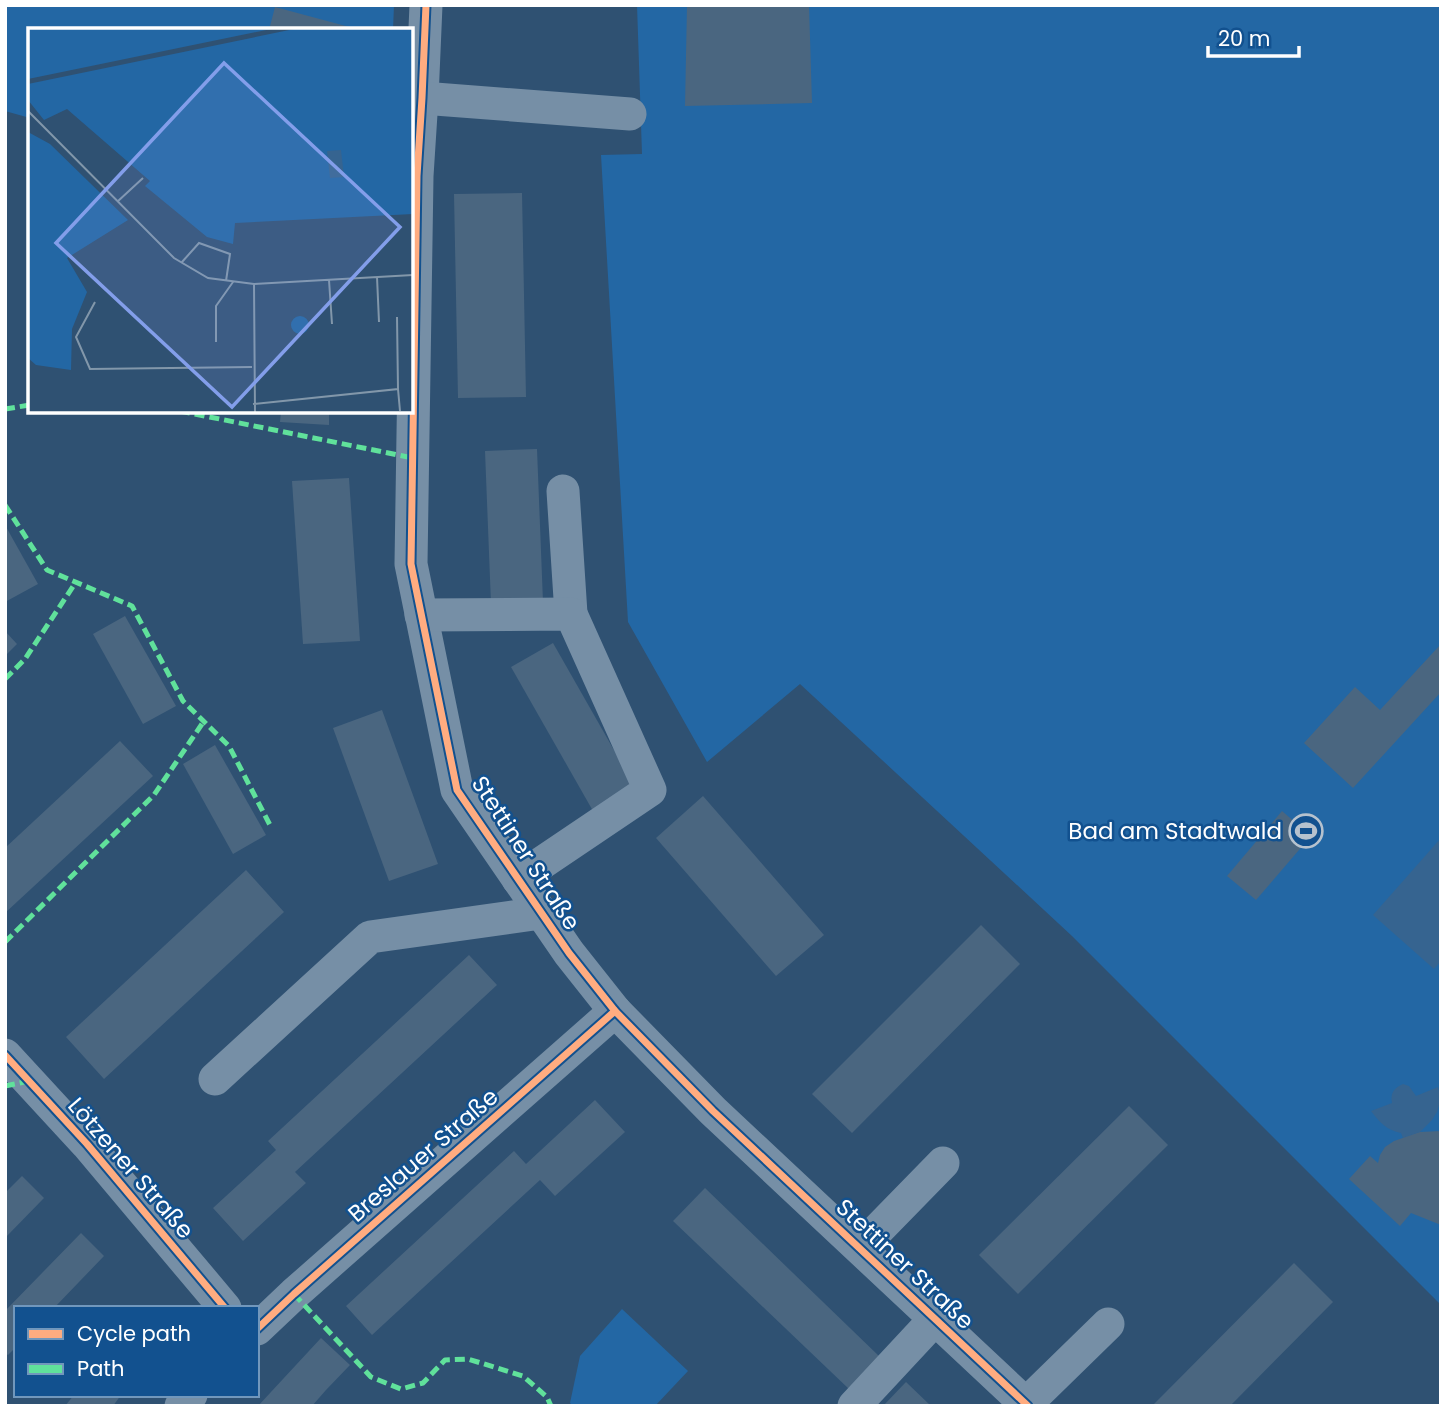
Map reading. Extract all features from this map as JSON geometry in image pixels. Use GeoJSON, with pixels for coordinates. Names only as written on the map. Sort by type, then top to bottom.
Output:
{"type":"FeatureCollection","features":[{"type":"Feature","properties":{"kind":"street","name":"Stettiner Straße"},"geometry":{"type":"LineString","coordinates":[[426,5],[417,176],[411,565],[457,790],[569,953],[615,1011],[713,1111],[1027,1405]]}},
{"type":"Feature","properties":{"kind":"street"},"geometry":{"type":"LineString","coordinates":[[422,97],[630,114]]}},
{"type":"Feature","properties":{"kind":"street"},"geometry":{"type":"LineString","coordinates":[[519,879],[650,790],[571,614],[563,491]]}},
{"type":"Feature","properties":{"kind":"street"},"geometry":{"type":"LineString","coordinates":[[421,615],[571,614]]}},
{"type":"Feature","properties":{"kind":"street"},"geometry":{"type":"LineString","coordinates":[[215,1079],[370,937],[541,913]]}},
{"type":"Feature","properties":{"kind":"street","name":"Breslauer Straße"},"geometry":{"type":"LineString","coordinates":[[259,1327],[615,1011]]}},
{"type":"Feature","properties":{"kind":"street","name":"Lötzener Straße"},"geometry":{"type":"LineString","coordinates":[[5,1055],[87,1144],[223,1306]]}},
{"type":"Feature","properties":{"kind":"street"},"geometry":{"type":"LineString","coordinates":[[859,1248],[943,1163]]}},
{"type":"Feature","properties":{"kind":"street"},"geometry":{"type":"LineString","coordinates":[[854,1406],[935,1319]]}},
{"type":"Feature","properties":{"kind":"street"},"geometry":{"type":"LineString","coordinates":[[1027,1405],[1108,1324]]}},
{"type":"Feature","properties":{"kind":"shaded area"},"geometry":{"type":"Polygon","coordinates":[[[5,5],[394,5],[393,28],[28,28],[28,117],[5,111],[5,5]]]}},
{"type":"Feature","properties":{"kind":"shaded area"},"geometry":{"type":"Polygon","coordinates":[[[637,5],[1441,5],[1441,1305],[1072,936],[800,684],[707,762],[628,622],[601,155],[642,154],[637,5]]]}},
{"type":"Feature","properties":{"kind":"shaded area"},"geometry":{"type":"Polygon","coordinates":[[[1441,838],[1441,961],[1434,969],[1373,915],[1441,838]]]}},
{"type":"Feature","properties":{"kind":"shaded area"},"geometry":{"type":"Polygon","coordinates":[[[1403,1084],[1409,1086],[1416,1096],[1438,1087],[1440,1095],[1437,1112],[1432,1120],[1420,1132],[1403,1138],[1401,1133],[1384,1125],[1371,1111],[1392,1103],[1393,1091],[1403,1084]]]}},
{"type":"Feature","properties":{"kind":"shaded area"},"geometry":{"type":"Polygon","coordinates":[[[622,1309],[688,1371],[655,1406],[573,1406],[570,1403],[580,1356],[622,1309]]]}},
{"type":"Feature","properties":{"kind":"building"},"geometry":{"type":"Polygon","coordinates":[[[687,5],[809,5],[812,103],[685,106],[687,5]]]}},
{"type":"Feature","properties":{"kind":"building"},"geometry":{"type":"Polygon","coordinates":[[[275,7],[353,28],[270,28],[275,7]]]}},
{"type":"Feature","properties":{"kind":"building"},"geometry":{"type":"Polygon","coordinates":[[[522,193],[526,397],[458,398],[454,194],[522,193]]]}},
{"type":"Feature","properties":{"kind":"building"},"geometry":{"type":"Polygon","coordinates":[[[281,413],[329,413],[329,425],[280,422],[281,413]]]}},
{"type":"Feature","properties":{"kind":"building"},"geometry":{"type":"Polygon","coordinates":[[[537,449],[543,602],[491,604],[485,451],[537,449]]]}},
{"type":"Feature","properties":{"kind":"building"},"geometry":{"type":"Polygon","coordinates":[[[349,478],[360,641],[303,644],[292,481],[349,478]]]}},
{"type":"Feature","properties":{"kind":"building"},"geometry":{"type":"Polygon","coordinates":[[[5,525],[38,584],[5,602],[5,525]]]}},
{"type":"Feature","properties":{"kind":"building"},"geometry":{"type":"Polygon","coordinates":[[[125,616],[176,706],[143,724],[93,634],[125,616]]]}},
{"type":"Feature","properties":{"kind":"building"},"geometry":{"type":"Polygon","coordinates":[[[5,631],[17,644],[5,656],[5,631]]]}},
{"type":"Feature","properties":{"kind":"building"},"geometry":{"type":"Polygon","coordinates":[[[553,643],[635,787],[593,811],[511,667],[553,643]]]}},
{"type":"Feature","properties":{"kind":"building"},"geometry":{"type":"Polygon","coordinates":[[[1441,644],[1441,692],[1353,788],[1304,743],[1355,687],[1380,710],[1441,644]]]}},
{"type":"Feature","properties":{"kind":"building"},"geometry":{"type":"Polygon","coordinates":[[[382,710],[438,864],[389,881],[333,728],[382,710]]]}},
{"type":"Feature","properties":{"kind":"building"},"geometry":{"type":"Polygon","coordinates":[[[120,741],[153,776],[5,913],[5,848],[120,741]]]}},
{"type":"Feature","properties":{"kind":"building"},"geometry":{"type":"Polygon","coordinates":[[[215,745],[266,835],[233,854],[183,764],[215,745]]]}},
{"type":"Feature","properties":{"kind":"building"},"geometry":{"type":"Polygon","coordinates":[[[703,796],[824,935],[776,976],[656,838],[703,796]]]}},
{"type":"Feature","properties":{"kind":"building"},"geometry":{"type":"Polygon","coordinates":[[[1282,811],[1311,836],[1256,900],[1227,876],[1282,811]]]}},
{"type":"Feature","properties":{"kind":"building"},"geometry":{"type":"Polygon","coordinates":[[[246,870],[284,912],[104,1079],[66,1037],[246,870]]]}},
{"type":"Feature","properties":{"kind":"building"},"geometry":{"type":"Polygon","coordinates":[[[981,925],[1020,964],[852,1133],[812,1094],[981,925]]]}},
{"type":"Feature","properties":{"kind":"building"},"geometry":{"type":"Polygon","coordinates":[[[469,955],[497,985],[295,1172],[306,1183],[243,1241],[213,1208],[276,1150],[268,1141],[469,955]]]}},
{"type":"Feature","properties":{"kind":"building"},"geometry":{"type":"Polygon","coordinates":[[[595,1100],[625,1132],[555,1196],[540,1180],[372,1335],[346,1306],[514,1151],[526,1164],[595,1100]]]}},
{"type":"Feature","properties":{"kind":"building"},"geometry":{"type":"Polygon","coordinates":[[[1129,1106],[1168,1145],[1018,1294],[979,1255],[1129,1106]]]}},
{"type":"Feature","properties":{"kind":"building"},"geometry":{"type":"Polygon","coordinates":[[[1441,1131],[1441,1225],[1411,1213],[1400,1226],[1349,1179],[1370,1156],[1378,1163],[1385,1147],[1394,1141],[1420,1132],[1441,1131]]]}},
{"type":"Feature","properties":{"kind":"building"},"geometry":{"type":"Polygon","coordinates":[[[22,1176],[44,1198],[5,1238],[5,1193],[22,1176]]]}},
{"type":"Feature","properties":{"kind":"building"},"geometry":{"type":"Polygon","coordinates":[[[705,1188],[881,1358],[850,1390],[673,1221],[705,1188]]]}},
{"type":"Feature","properties":{"kind":"building"},"geometry":{"type":"Polygon","coordinates":[[[81,1233],[104,1256],[56,1306],[14,1306],[14,1349],[8,1355],[5,1353],[5,1311],[81,1233]]]}},
{"type":"Feature","properties":{"kind":"building"},"geometry":{"type":"Polygon","coordinates":[[[1294,1263],[1333,1302],[1230,1406],[1152,1406],[1294,1263]]]}},
{"type":"Feature","properties":{"kind":"building"},"geometry":{"type":"Polygon","coordinates":[[[321,1338],[350,1365],[312,1406],[258,1406],[321,1338]]]}},
{"type":"Feature","properties":{"kind":"building"},"geometry":{"type":"Polygon","coordinates":[[[906,1382],[931,1406],[883,1406],[906,1382]]]}},
{"type":"Feature","properties":{"kind":"building"},"geometry":{"type":"Polygon","coordinates":[[[72,1397],[120,1397],[113,1406],[65,1406],[72,1397]]]}},
{"type":"Feature","properties":{"kind":"marked path"},"geometry":{"type":"LineString","coordinates":[[5,409],[28,405]]}},
{"type":"Feature","properties":{"kind":"marked path"},"geometry":{"type":"LineString","coordinates":[[190,413],[413,458]]}},
{"type":"Feature","properties":{"kind":"marked path"},"geometry":{"type":"LineString","coordinates":[[5,505],[47,570],[132,606],[183,701],[229,746],[271,827]]}},
{"type":"Feature","properties":{"kind":"marked path"},"geometry":{"type":"LineString","coordinates":[[5,679],[25,659],[76,582]]}},
{"type":"Feature","properties":{"kind":"marked path"},"geometry":{"type":"LineString","coordinates":[[5,942],[154,795],[204,721]]}},
{"type":"Feature","properties":{"kind":"marked path"},"geometry":{"type":"LineString","coordinates":[[5,1086],[29,1081]]}},
{"type":"Feature","properties":{"kind":"marked path"},"geometry":{"type":"LineString","coordinates":[[294,1294],[371,1377],[401,1389],[423,1383],[445,1360],[468,1359],[523,1376],[547,1397],[551,1406]]}},
{"type":"Feature","properties":{"kind":"cycle path"},"geometry":{"type":"LineString","coordinates":[[426,5],[417,176],[411,564],[457,790],[569,953],[615,1011],[713,1111],[1028,1406]]}},
{"type":"Feature","properties":{"kind":"cycle path"},"geometry":{"type":"LineString","coordinates":[[259,1327],[615,1011]]}},
{"type":"Feature","properties":{"kind":"cycle path"},"geometry":{"type":"LineString","coordinates":[[5,1055],[87,1144],[223,1306]]}},
{"type":"Feature","properties":{"kind":"place","name":"Bad am Stadtwald"},"geometry":{"type":"Point","coordinates":[1306,831]}}]}
